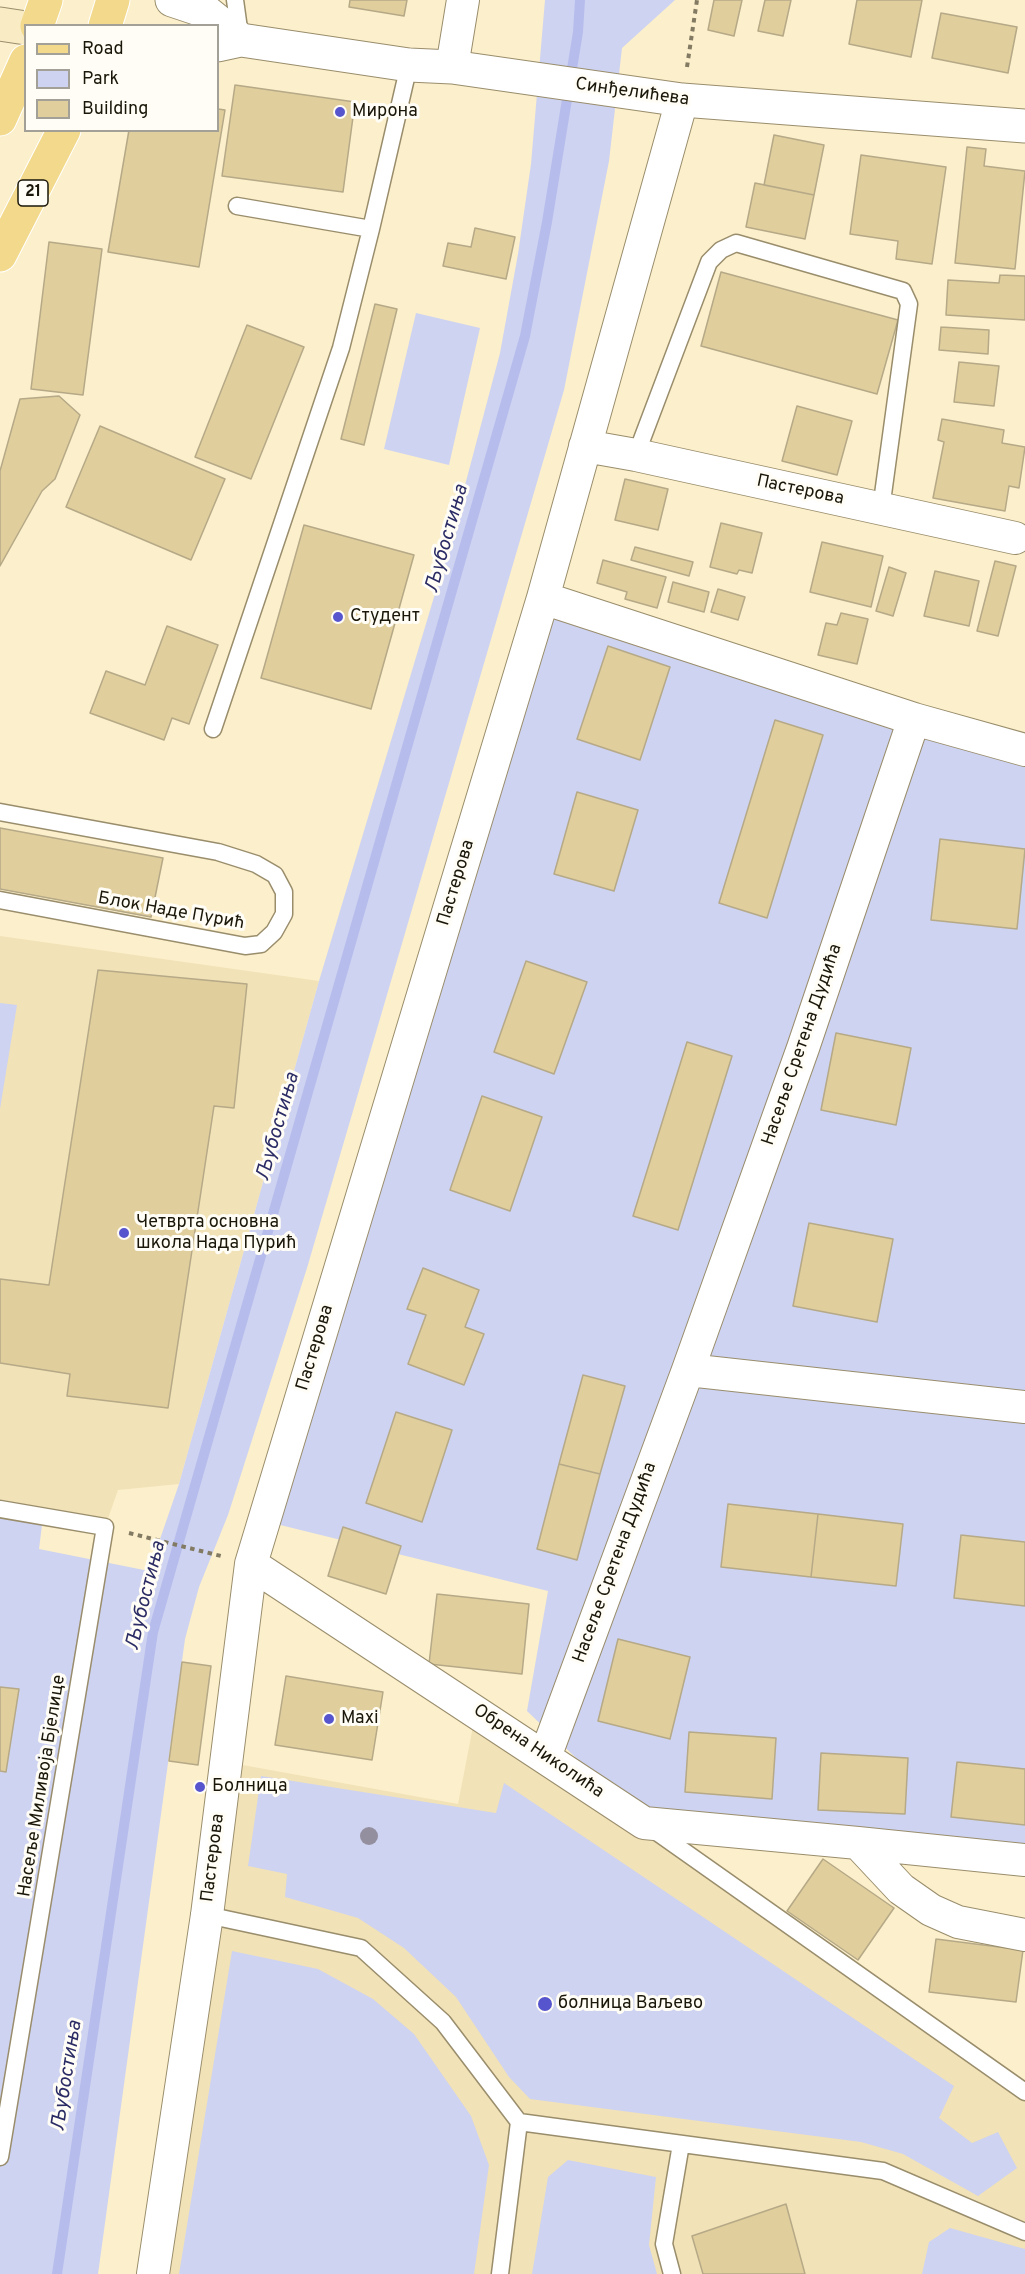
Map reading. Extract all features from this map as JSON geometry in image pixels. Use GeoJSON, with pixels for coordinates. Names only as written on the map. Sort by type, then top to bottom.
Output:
{"type":"FeatureCollection","features":[{"type":"Feature","properties":{"kind":"main road"},"geometry":{"type":"LineString","coordinates":[[38,24],[46,0]]}},
{"type":"Feature","properties":{"kind":"main road"},"geometry":{"type":"LineString","coordinates":[[106,24],[113,0]]}},
{"type":"Feature","properties":{"kind":"main road"},"geometry":{"type":"LineString","coordinates":[[0,24],[24,28]]}},
{"type":"Feature","properties":{"kind":"main road"},"geometry":{"type":"LineString","coordinates":[[0,118],[24,65]]}},
{"type":"Feature","properties":{"kind":"main road","name":"21"},"geometry":{"type":"LineString","coordinates":[[0,255],[63,132]]}},
{"type":"Feature","properties":{"kind":"street"},"geometry":{"type":"LineString","coordinates":[[172,0],[205,11],[215,24]]}},
{"type":"Feature","properties":{"kind":"street"},"geometry":{"type":"LineString","coordinates":[[452,67],[463,0]]}},
{"type":"Feature","properties":{"kind":"street"},"geometry":{"type":"LineString","coordinates":[[219,30],[229,43]]}},
{"type":"Feature","properties":{"kind":"street","name":"Синђелићева"},"geometry":{"type":"LineString","coordinates":[[229,43],[452,67],[681,100],[1025,126]]}},
{"type":"Feature","properties":{"kind":"street","name":"Пастерова"},"geometry":{"type":"LineString","coordinates":[[153,2274],[207,1916],[238,1560],[543,598],[681,100]]}},
{"type":"Feature","properties":{"kind":"street","name":"Пастерова"},"geometry":{"type":"LineString","coordinates":[[585,446],[636,455],[1015,538]]}},
{"type":"Feature","properties":{"kind":"street"},"geometry":{"type":"LineString","coordinates":[[543,598],[914,718],[1025,750]]}},
{"type":"Feature","properties":{"kind":"street","name":"Насеље Сретена Дудића"},"geometry":{"type":"LineString","coordinates":[[545,1757],[688,1370],[807,1036],[914,718]]}},
{"type":"Feature","properties":{"kind":"street"},"geometry":{"type":"LineString","coordinates":[[688,1370],[1025,1407]]}},
{"type":"Feature","properties":{"kind":"street","name":"Обрена Николића"},"geometry":{"type":"LineString","coordinates":[[238,1560],[644,1823],[1025,1860]]}},
{"type":"Feature","properties":{"kind":"street"},"geometry":{"type":"LineString","coordinates":[[858,1843],[901,1888],[931,1911],[958,1922],[1025,1935]]}},
{"type":"Feature","properties":{"kind":"lane"},"geometry":{"type":"LineString","coordinates":[[229,43],[235,0]]}},
{"type":"Feature","properties":{"kind":"lane"},"geometry":{"type":"LineString","coordinates":[[213,729],[341,348],[409,64]]}},
{"type":"Feature","properties":{"kind":"lane"},"geometry":{"type":"LineString","coordinates":[[237,206],[371,229]]}},
{"type":"Feature","properties":{"kind":"lane"},"geometry":{"type":"LineString","coordinates":[[636,455],[709,262],[721,250],[736,243],[903,291],[909,304],[881,509]]}},
{"type":"Feature","properties":{"kind":"lane","name":"Блок Наде Пурић"},"geometry":{"type":"LineString","coordinates":[[0,812],[218,852],[256,864],[275,875],[284,892],[284,914],[274,932],[261,944],[245,946],[0,900]]}},
{"type":"Feature","properties":{"kind":"lane","name":"Насеље Миливоја Бјелице"},"geometry":{"type":"LineString","coordinates":[[0,1509],[105,1527],[3,2122],[0,2157]]}},
{"type":"Feature","properties":{"kind":"lane"},"geometry":{"type":"LineString","coordinates":[[644,1823],[1025,2092]]}},
{"type":"Feature","properties":{"kind":"lane"},"geometry":{"type":"LineString","coordinates":[[207,1916],[361,1948],[443,2022],[519,2122],[500,2274]]}},
{"type":"Feature","properties":{"kind":"lane"},"geometry":{"type":"LineString","coordinates":[[519,2122],[883,2171],[1025,2232]]}},
{"type":"Feature","properties":{"kind":"lane"},"geometry":{"type":"LineString","coordinates":[[672,2274],[664,2244],[681,2144]]}},
{"type":"Feature","properties":{"kind":"path"},"geometry":{"type":"LineString","coordinates":[[681,100],[697,0]]}},
{"type":"Feature","properties":{"kind":"path"},"geometry":{"type":"LineString","coordinates":[[145,1537],[238,1560]]}},
{"type":"Feature","properties":{"kind":"shaded area","name":"Четврта основна школа Нада Пурић"},"geometry":{"type":"Polygon","coordinates":[[[0,936],[319,981],[179,1484],[118,1490],[105,1527],[0,1509],[0,936]]]}},
{"type":"Feature","properties":{"kind":"shaded area","name":"болница Ваљево"},"geometry":{"type":"Polygon","coordinates":[[[476,1711],[1025,2093],[1025,2274],[153,2274],[226,1762],[458,1804],[476,1711]]]}},
{"type":"Feature","properties":{"kind":"green space"},"geometry":{"type":"Polygon","coordinates":[[[545,0],[675,0],[622,48],[609,161],[564,390],[307,1268],[228,1515],[199,1587],[185,1639],[98,2274],[0,2274],[0,1509],[43,1517],[39,1549],[149,1571],[179,1484],[319,981],[446,557],[500,353],[531,164],[545,0]]]}},
{"type":"Feature","properties":{"kind":"green space"},"geometry":{"type":"Polygon","coordinates":[[[416,313],[480,328],[449,465],[384,449],[416,313]]]}},
{"type":"Feature","properties":{"kind":"green space"},"geometry":{"type":"Polygon","coordinates":[[[543,598],[1025,750],[1025,1860],[644,1823],[527,1711],[548,1591],[264,1521],[543,598]]]}},
{"type":"Feature","properties":{"kind":"green space"},"geometry":{"type":"Polygon","coordinates":[[[0,1003],[17,1005],[0,1109],[0,1003]]]}},
{"type":"Feature","properties":{"kind":"green space"},"geometry":{"type":"Polygon","coordinates":[[[261,1776],[496,1813],[504,1783],[954,2086],[939,2118],[972,2143],[998,2132],[1017,2168],[978,2196],[903,2154],[861,2142],[530,2099],[509,2077],[456,1997],[404,1948],[358,1918],[285,1897],[287,1874],[248,1866],[261,1776]]]}},
{"type":"Feature","properties":{"kind":"green space"},"geometry":{"type":"Polygon","coordinates":[[[232,1951],[318,1969],[373,1999],[414,2034],[471,2116],[489,2165],[474,2274],[179,2274],[232,1951]]]}},
{"type":"Feature","properties":{"kind":"green space"},"geometry":{"type":"Polygon","coordinates":[[[568,2160],[656,2177],[649,2245],[657,2274],[532,2274],[548,2177],[568,2160]]]}},
{"type":"Feature","properties":{"kind":"green space"},"geometry":{"type":"Polygon","coordinates":[[[950,2228],[1025,2249],[1025,2274],[922,2274],[929,2242],[950,2228]]]}},
{"type":"Feature","properties":{"kind":"building"},"geometry":{"type":"Polygon","coordinates":[[[350,0],[407,0],[404,16],[349,7],[350,0]]]}},
{"type":"Feature","properties":{"kind":"building"},"geometry":{"type":"Polygon","coordinates":[[[714,0],[742,0],[734,36],[708,30],[714,0]]]}},
{"type":"Feature","properties":{"kind":"building"},"geometry":{"type":"Polygon","coordinates":[[[765,0],[791,0],[783,36],[758,31],[765,0]]]}},
{"type":"Feature","properties":{"kind":"building"},"geometry":{"type":"Polygon","coordinates":[[[857,0],[922,0],[911,57],[849,44],[857,0]]]}},
{"type":"Feature","properties":{"kind":"building"},"geometry":{"type":"Polygon","coordinates":[[[941,13],[1017,27],[1008,73],[932,58],[941,13]]]}},
{"type":"Feature","properties":{"kind":"building"},"geometry":{"type":"Polygon","coordinates":[[[235,85],[355,102],[343,192],[222,176],[235,85]]]}},
{"type":"Feature","properties":{"kind":"building"},"geometry":{"type":"Polygon","coordinates":[[[219,109],[225,110],[199,267],[108,252],[129,132],[219,132],[219,109]]]}},
{"type":"Feature","properties":{"kind":"building"},"geometry":{"type":"Polygon","coordinates":[[[774,135],[824,145],[814,195],[764,185],[774,135]]]}},
{"type":"Feature","properties":{"kind":"building"},"geometry":{"type":"Polygon","coordinates":[[[967,147],[986,149],[984,166],[1025,171],[1015,269],[955,263],[967,147]]]}},
{"type":"Feature","properties":{"kind":"building"},"geometry":{"type":"Polygon","coordinates":[[[861,155],[946,167],[932,264],[896,259],[898,241],[850,234],[861,155]]]}},
{"type":"Feature","properties":{"kind":"building"},"geometry":{"type":"Polygon","coordinates":[[[755,183],[814,195],[805,239],[746,227],[755,183]]]}},
{"type":"Feature","properties":{"kind":"building"},"geometry":{"type":"Polygon","coordinates":[[[475,228],[515,237],[506,279],[443,266],[448,243],[471,247],[475,228]]]}},
{"type":"Feature","properties":{"kind":"building"},"geometry":{"type":"Polygon","coordinates":[[[49,242],[102,249],[83,395],[31,389],[49,242]]]}},
{"type":"Feature","properties":{"kind":"building"},"geometry":{"type":"Polygon","coordinates":[[[721,272],[898,320],[877,394],[701,346],[721,272]]]}},
{"type":"Feature","properties":{"kind":"building"},"geometry":{"type":"Polygon","coordinates":[[[1000,275],[1025,276],[1025,320],[946,315],[948,280],[999,283],[1000,275]]]}},
{"type":"Feature","properties":{"kind":"building"},"geometry":{"type":"Polygon","coordinates":[[[375,304],[397,309],[364,445],[341,439],[375,304]]]}},
{"type":"Feature","properties":{"kind":"building"},"geometry":{"type":"Polygon","coordinates":[[[247,325],[304,347],[251,479],[195,457],[247,325]]]}},
{"type":"Feature","properties":{"kind":"building"},"geometry":{"type":"Polygon","coordinates":[[[941,327],[989,330],[988,354],[939,350],[941,327]]]}},
{"type":"Feature","properties":{"kind":"building"},"geometry":{"type":"Polygon","coordinates":[[[959,362],[999,366],[994,406],[954,402],[959,362]]]}},
{"type":"Feature","properties":{"kind":"building"},"geometry":{"type":"Polygon","coordinates":[[[59,396],[80,415],[55,479],[42,491],[0,566],[0,471],[20,399],[59,396]]]}},
{"type":"Feature","properties":{"kind":"building"},"geometry":{"type":"Polygon","coordinates":[[[797,406],[852,421],[837,475],[782,461],[797,406]]]}},
{"type":"Feature","properties":{"kind":"building"},"geometry":{"type":"Polygon","coordinates":[[[942,419],[1004,430],[1002,443],[1025,447],[1019,488],[1009,486],[1005,511],[933,498],[944,442],[938,440],[942,419]]]}},
{"type":"Feature","properties":{"kind":"building"},"geometry":{"type":"Polygon","coordinates":[[[100,426],[225,479],[191,560],[66,507],[100,426]]]}},
{"type":"Feature","properties":{"kind":"building"},"geometry":{"type":"Polygon","coordinates":[[[625,479],[668,489],[658,530],[615,520],[625,479]]]}},
{"type":"Feature","properties":{"kind":"building"},"geometry":{"type":"Polygon","coordinates":[[[721,523],[762,533],[752,573],[739,570],[737,574],[710,567],[721,523]]]}},
{"type":"Feature","properties":{"kind":"building","name":"Студент"},"geometry":{"type":"Polygon","coordinates":[[[304,525],[414,555],[371,709],[261,678],[304,525]]]}},
{"type":"Feature","properties":{"kind":"building"},"geometry":{"type":"Polygon","coordinates":[[[822,542],[883,556],[871,607],[810,592],[822,542]]]}},
{"type":"Feature","properties":{"kind":"building"},"geometry":{"type":"Polygon","coordinates":[[[635,547],[693,562],[689,576],[631,560],[635,547]]]}},
{"type":"Feature","properties":{"kind":"building"},"geometry":{"type":"Polygon","coordinates":[[[603,560],[666,577],[657,608],[625,599],[627,592],[597,583],[603,560]]]}},
{"type":"Feature","properties":{"kind":"building"},"geometry":{"type":"Polygon","coordinates":[[[995,561],[1016,566],[998,636],[977,631],[995,561]]]}},
{"type":"Feature","properties":{"kind":"building"},"geometry":{"type":"Polygon","coordinates":[[[889,567],[906,573],[893,616],[876,611],[889,567]]]}},
{"type":"Feature","properties":{"kind":"building"},"geometry":{"type":"Polygon","coordinates":[[[935,571],[979,581],[969,626],[924,616],[935,571]]]}},
{"type":"Feature","properties":{"kind":"building"},"geometry":{"type":"Polygon","coordinates":[[[673,582],[709,592],[704,612],[668,602],[673,582]]]}},
{"type":"Feature","properties":{"kind":"building"},"geometry":{"type":"Polygon","coordinates":[[[718,589],[745,597],[738,620],[711,612],[718,589]]]}},
{"type":"Feature","properties":{"kind":"building"},"geometry":{"type":"Polygon","coordinates":[[[841,613],[868,619],[857,664],[818,655],[826,623],[837,625],[841,613]]]}},
{"type":"Feature","properties":{"kind":"building"},"geometry":{"type":"Polygon","coordinates":[[[167,626],[218,645],[189,724],[172,718],[164,740],[90,713],[106,671],[145,685],[167,626]]]}},
{"type":"Feature","properties":{"kind":"building"},"geometry":{"type":"Polygon","coordinates":[[[608,646],[670,667],[640,760],[577,739],[608,646]]]}},
{"type":"Feature","properties":{"kind":"building"},"geometry":{"type":"Polygon","coordinates":[[[775,720],[823,735],[767,918],[719,903],[775,720]]]}},
{"type":"Feature","properties":{"kind":"building"},"geometry":{"type":"Polygon","coordinates":[[[577,792],[638,810],[614,891],[554,874],[577,792]]]}},
{"type":"Feature","properties":{"kind":"building"},"geometry":{"type":"Polygon","coordinates":[[[0,828],[163,858],[151,917],[0,889],[0,828]]]}},
{"type":"Feature","properties":{"kind":"building"},"geometry":{"type":"Polygon","coordinates":[[[940,839],[1025,849],[1017,929],[931,920],[940,839]]]}},
{"type":"Feature","properties":{"kind":"building"},"geometry":{"type":"Polygon","coordinates":[[[526,961],[587,982],[554,1074],[494,1052],[526,961]]]}},
{"type":"Feature","properties":{"kind":"building"},"geometry":{"type":"Polygon","coordinates":[[[98,970],[247,984],[234,1108],[214,1106],[168,1408],[67,1396],[70,1374],[0,1363],[0,1279],[49,1285],[98,970]]]}},
{"type":"Feature","properties":{"kind":"building"},"geometry":{"type":"Polygon","coordinates":[[[836,1033],[911,1048],[896,1125],[821,1110],[836,1033]]]}},
{"type":"Feature","properties":{"kind":"building"},"geometry":{"type":"Polygon","coordinates":[[[687,1042],[732,1056],[678,1230],[633,1216],[687,1042]]]}},
{"type":"Feature","properties":{"kind":"building"},"geometry":{"type":"Polygon","coordinates":[[[482,1096],[542,1117],[510,1211],[450,1190],[482,1096]]]}},
{"type":"Feature","properties":{"kind":"building"},"geometry":{"type":"Polygon","coordinates":[[[809,1223],[893,1239],[877,1322],[793,1306],[809,1223]]]}},
{"type":"Feature","properties":{"kind":"building"},"geometry":{"type":"Polygon","coordinates":[[[423,1268],[479,1290],[465,1327],[484,1334],[464,1385],[408,1364],[426,1315],[407,1309],[423,1268]]]}},
{"type":"Feature","properties":{"kind":"building"},"geometry":{"type":"Polygon","coordinates":[[[583,1375],[625,1386],[600,1474],[559,1464],[583,1375]]]}},
{"type":"Feature","properties":{"kind":"building"},"geometry":{"type":"Polygon","coordinates":[[[396,1412],[452,1430],[422,1522],[366,1503],[396,1412]]]}},
{"type":"Feature","properties":{"kind":"building"},"geometry":{"type":"Polygon","coordinates":[[[559,1464],[600,1474],[577,1560],[537,1549],[559,1464]]]}},
{"type":"Feature","properties":{"kind":"building"},"geometry":{"type":"Polygon","coordinates":[[[728,1504],[818,1514],[811,1577],[721,1567],[728,1504]]]}},
{"type":"Feature","properties":{"kind":"building"},"geometry":{"type":"Polygon","coordinates":[[[818,1514],[903,1524],[896,1586],[811,1577],[818,1514]]]}},
{"type":"Feature","properties":{"kind":"building"},"geometry":{"type":"Polygon","coordinates":[[[343,1527],[401,1546],[386,1594],[328,1576],[343,1527]]]}},
{"type":"Feature","properties":{"kind":"building"},"geometry":{"type":"Polygon","coordinates":[[[961,1535],[1025,1542],[1025,1606],[954,1598],[961,1535]]]}},
{"type":"Feature","properties":{"kind":"building"},"geometry":{"type":"Polygon","coordinates":[[[437,1594],[529,1604],[522,1674],[429,1664],[437,1594]]]}},
{"type":"Feature","properties":{"kind":"building"},"geometry":{"type":"Polygon","coordinates":[[[618,1639],[690,1657],[670,1739],[598,1721],[618,1639]]]}},
{"type":"Feature","properties":{"kind":"building"},"geometry":{"type":"Polygon","coordinates":[[[182,1662],[211,1666],[198,1765],[169,1761],[182,1662]]]}},
{"type":"Feature","properties":{"kind":"building","name":"Maxi"},"geometry":{"type":"Polygon","coordinates":[[[286,1676],[383,1692],[372,1760],[275,1745],[286,1676]]]}},
{"type":"Feature","properties":{"kind":"building"},"geometry":{"type":"Polygon","coordinates":[[[0,1687],[19,1689],[6,1772],[0,1771],[0,1687]]]}},
{"type":"Feature","properties":{"kind":"building"},"geometry":{"type":"Polygon","coordinates":[[[689,1732],[776,1738],[772,1799],[685,1792],[689,1732]]]}},
{"type":"Feature","properties":{"kind":"building"},"geometry":{"type":"Polygon","coordinates":[[[821,1753],[908,1758],[905,1814],[818,1810],[821,1753]]]}},
{"type":"Feature","properties":{"kind":"building"},"geometry":{"type":"Polygon","coordinates":[[[957,1762],[1025,1769],[1025,1825],[951,1817],[957,1762]]]}},
{"type":"Feature","properties":{"kind":"building"},"geometry":{"type":"Polygon","coordinates":[[[823,1859],[894,1908],[858,1960],[787,1911],[823,1859]]]}},
{"type":"Feature","properties":{"kind":"building"},"geometry":{"type":"Polygon","coordinates":[[[936,1939],[1023,1950],[1016,2002],[929,1992],[936,1939]]]}},
{"type":"Feature","properties":{"kind":"building"},"geometry":{"type":"Polygon","coordinates":[[[786,2204],[805,2274],[703,2274],[692,2236],[786,2204]]]}},
{"type":"Feature","properties":{"kind":"waterway","name":"Љубостиња"},"geometry":{"type":"LineString","coordinates":[[57,2274],[153,1632],[525,336],[547,222],[578,32],[580,0]]}},
{"type":"Feature","properties":{"kind":"place","name":"Мирона"},"geometry":{"type":"Point","coordinates":[340,112]}},
{"type":"Feature","properties":{"kind":"place","name":"Студент"},"geometry":{"type":"Point","coordinates":[338,617]}},
{"type":"Feature","properties":{"kind":"place","name":"Четврта основна школа Нада Пурић"},"geometry":{"type":"Point","coordinates":[124,1233]}},
{"type":"Feature","properties":{"kind":"place","name":"Maxi"},"geometry":{"type":"Point","coordinates":[329,1719]}},
{"type":"Feature","properties":{"kind":"place","name":"Болница"},"geometry":{"type":"Point","coordinates":[200,1787]}},
{"type":"Feature","properties":{"kind":"place","name":"болница Ваљево"},"geometry":{"type":"Point","coordinates":[545,2004]}}]}
